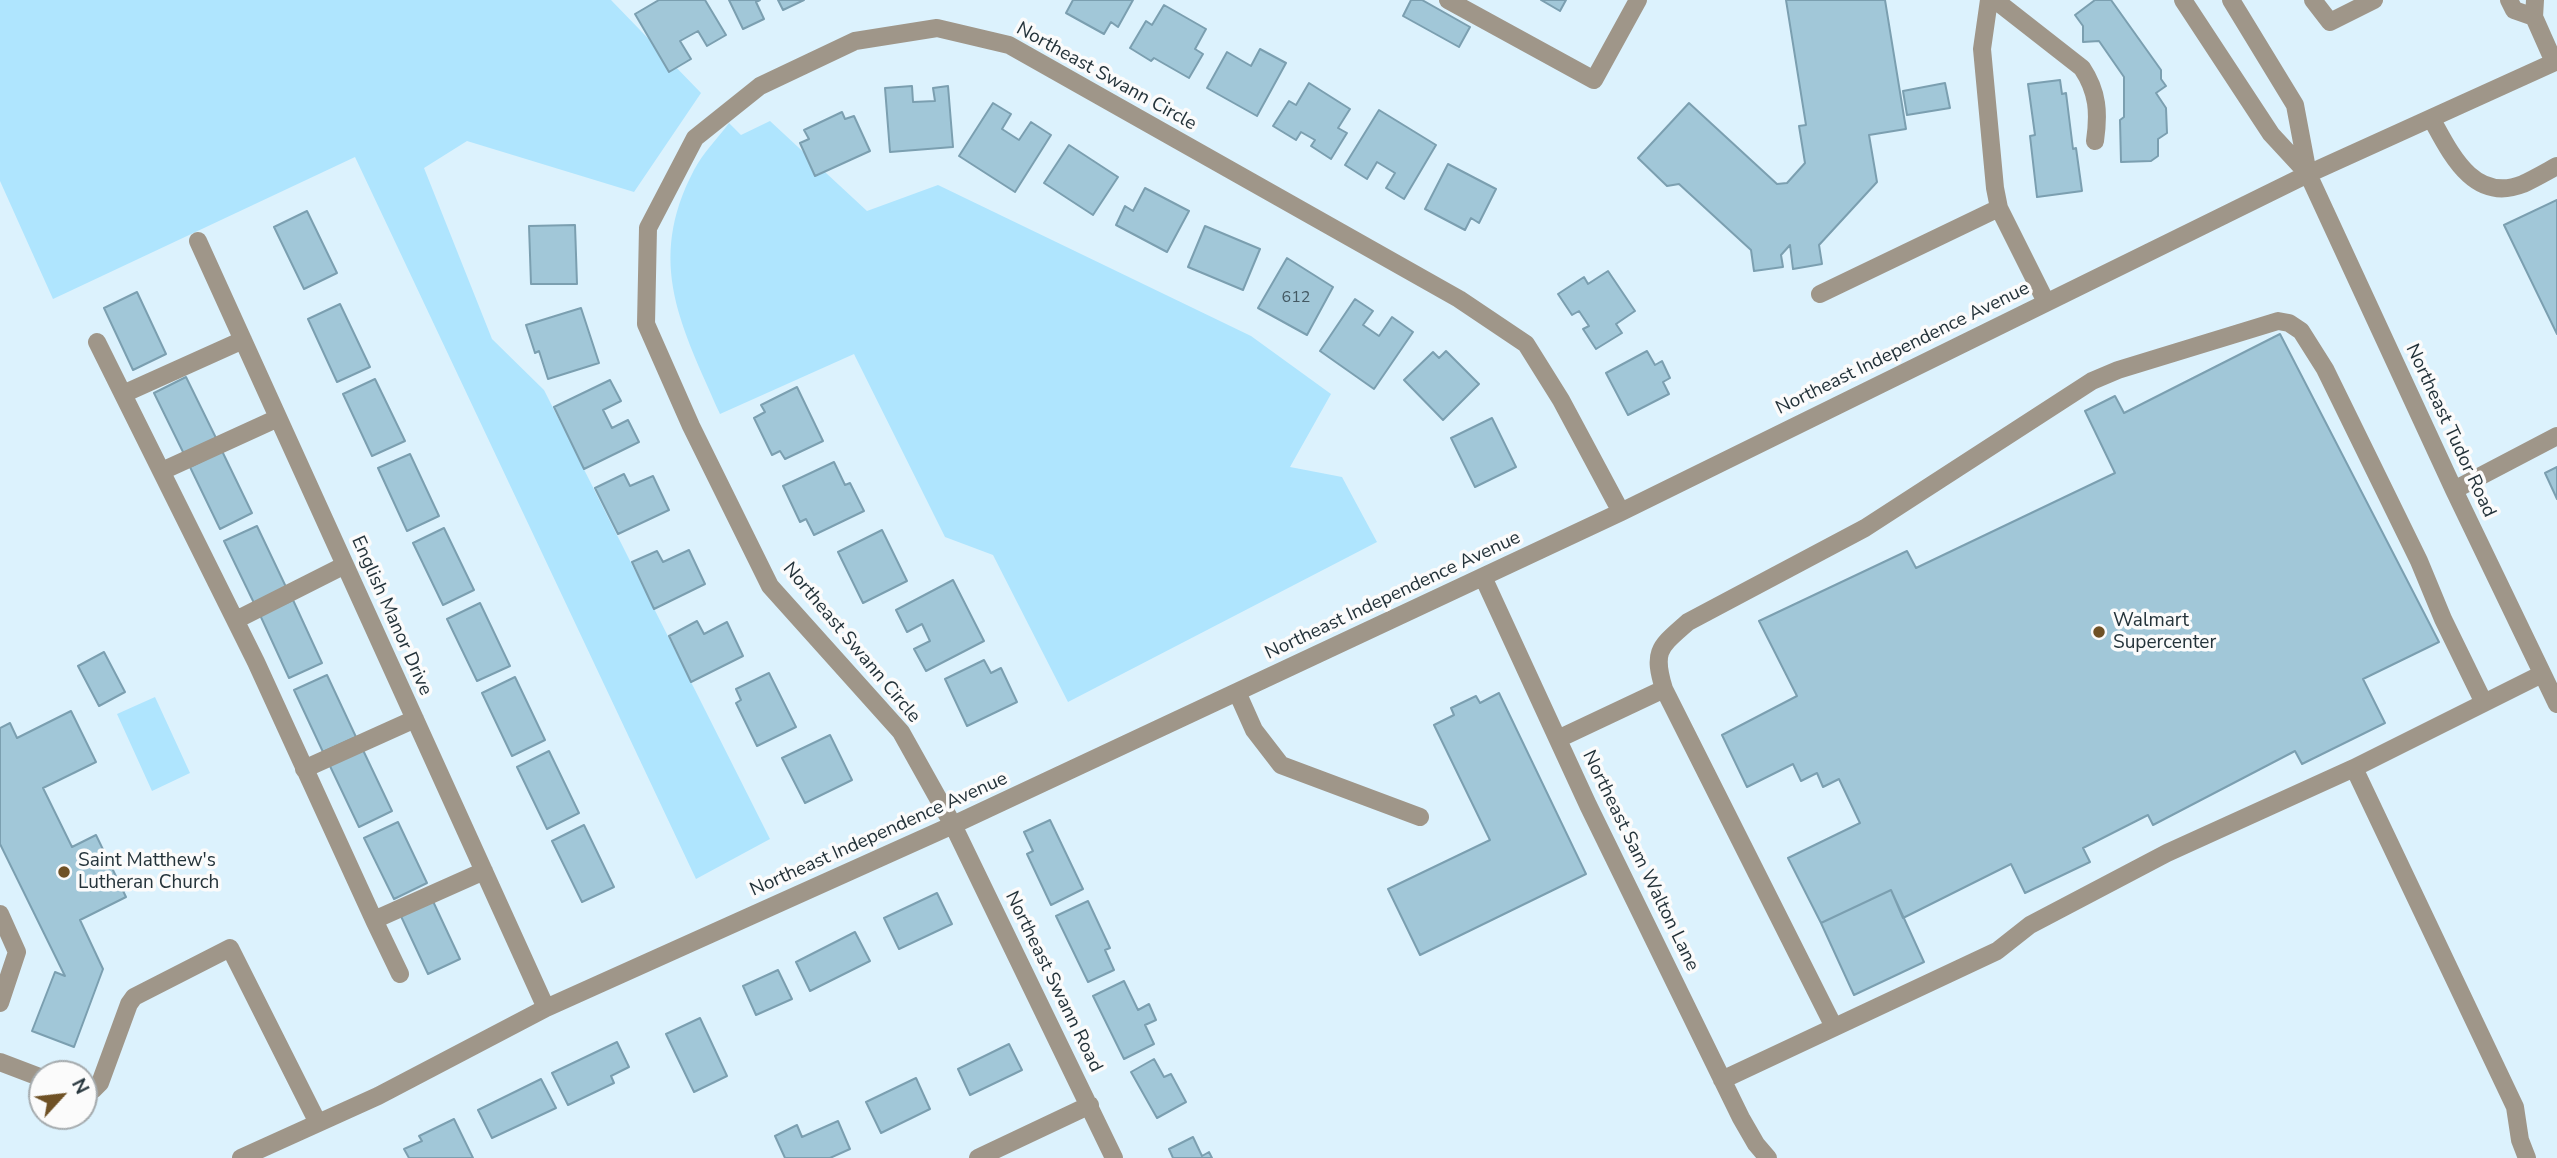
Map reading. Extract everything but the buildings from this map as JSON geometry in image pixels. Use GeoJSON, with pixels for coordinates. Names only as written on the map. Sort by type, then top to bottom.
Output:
{"type":"FeatureCollection","features":[{"type":"Feature","properties":{"kind":"street"},"geometry":{"type":"LineString","coordinates":[[1448,0],[1594,80],[1637,0]]}},
{"type":"Feature","properties":{"kind":"street"},"geometry":{"type":"LineString","coordinates":[[1989,0],[1982,49],[1995,188],[1999,208],[2046,302]]}},
{"type":"Feature","properties":{"kind":"street"},"geometry":{"type":"LineString","coordinates":[[1995,0],[2082,68],[2087,75],[2092,83],[2099,117],[2095,141]]}},
{"type":"Feature","properties":{"kind":"street","name":"Northeast Tudor Road"},"geometry":{"type":"LineString","coordinates":[[2183,0],[2271,134],[2308,174]]}},
{"type":"Feature","properties":{"kind":"street","name":"Northeast Tudor Road"},"geometry":{"type":"LineString","coordinates":[[2231,0],[2295,105],[2308,174],[2454,490],[2557,704]]}},
{"type":"Feature","properties":{"kind":"street"},"geometry":{"type":"LineString","coordinates":[[2312,0],[2330,22],[2374,0]]}},
{"type":"Feature","properties":{"kind":"street"},"geometry":{"type":"LineString","coordinates":[[2509,0],[2514,9],[2534,9],[2556,62]]}},
{"type":"Feature","properties":{"kind":"street","name":"Northeast Swann Circle"},"geometry":{"type":"LineString","coordinates":[[953,825],[901,732],[769,586],[691,426],[646,324],[648,228],[695,138],[760,86],[855,41],[937,28],[1009,45],[1459,299],[1526,345],[1561,400],[1621,512]]}},
{"type":"Feature","properties":{"kind":"street","name":"Northeast Independence Avenue"},"geometry":{"type":"LineString","coordinates":[[241,1158],[378,1096],[546,1008],[953,825],[1621,512],[2308,174],[2556,62]]}},
{"type":"Feature","properties":{"kind":"street"},"geometry":{"type":"LineString","coordinates":[[2431,118],[2451,155],[2463,170],[2479,183],[2497,188],[2521,185],[2557,166]]}},
{"type":"Feature","properties":{"kind":"street"},"geometry":{"type":"LineString","coordinates":[[1820,294],[1999,208]]}},
{"type":"Feature","properties":{"kind":"street","name":"English Manor Drive"},"geometry":{"type":"LineString","coordinates":[[198,241],[546,1008]]}},
{"type":"Feature","properties":{"kind":"street"},"geometry":{"type":"LineString","coordinates":[[1834,1027],[1664,689],[1656,664],[1664,643],[1688,622],[1865,528],[2092,381],[2118,370],[2278,321],[2289,323],[2301,331],[2325,369],[2419,561],[2484,703]]}},
{"type":"Feature","properties":{"kind":"street"},"geometry":{"type":"LineString","coordinates":[[123,394],[243,340]]}},
{"type":"Feature","properties":{"kind":"street"},"geometry":{"type":"LineString","coordinates":[[97,342],[236,620],[400,974]]}},
{"type":"Feature","properties":{"kind":"street"},"geometry":{"type":"LineString","coordinates":[[162,471],[278,418]]}},
{"type":"Feature","properties":{"kind":"street"},"geometry":{"type":"LineString","coordinates":[[2454,490],[2557,436]]}},
{"type":"Feature","properties":{"kind":"street"},"geometry":{"type":"LineString","coordinates":[[236,620],[345,565]]}},
{"type":"Feature","properties":{"kind":"street","name":"Northeast Sam Walton Lane"},"geometry":{"type":"LineString","coordinates":[[1483,577],[1722,1080],[1756,1144],[1768,1158]]}},
{"type":"Feature","properties":{"kind":"street"},"geometry":{"type":"LineString","coordinates":[[1722,1080],[1997,951],[2030,925],[2167,853],[2354,768],[2542,674]]}},
{"type":"Feature","properties":{"kind":"street"},"geometry":{"type":"LineString","coordinates":[[1558,739],[1664,689]]}},
{"type":"Feature","properties":{"kind":"street"},"geometry":{"type":"LineString","coordinates":[[1237,692],[1254,730],[1282,765],[1420,817]]}},
{"type":"Feature","properties":{"kind":"street"},"geometry":{"type":"LineString","coordinates":[[304,769],[415,719]]}},
{"type":"Feature","properties":{"kind":"street"},"geometry":{"type":"LineString","coordinates":[[2354,768],[2515,1107],[2520,1140],[2527,1158]]}},
{"type":"Feature","properties":{"kind":"street","name":"Northeast Swann Road"},"geometry":{"type":"LineString","coordinates":[[953,825],[1114,1158]]}},
{"type":"Feature","properties":{"kind":"street"},"geometry":{"type":"LineString","coordinates":[[374,920],[484,871]]}},
{"type":"Feature","properties":{"kind":"street"},"geometry":{"type":"LineString","coordinates":[[0,914],[17,952],[0,1003]]}},
{"type":"Feature","properties":{"kind":"street"},"geometry":{"type":"LineString","coordinates":[[98,1085],[134,997],[230,948],[318,1123]]}},
{"type":"Feature","properties":{"kind":"street"},"geometry":{"type":"LineString","coordinates":[[0,1062],[28,1073]]}},
{"type":"Feature","properties":{"kind":"street"},"geometry":{"type":"LineString","coordinates":[[978,1158],[1090,1105]]}},
{"type":"Feature","properties":{"kind":"shaded area"},"geometry":{"type":"Polygon","coordinates":[[[0,0],[611,0],[701,93],[634,192],[467,141],[424,168],[492,339],[544,390],[770,839],[696,879],[355,157],[53,299],[0,181],[0,0]]]}},
{"type":"Feature","properties":{"kind":"shaded area"},"geometry":{"type":"Polygon","coordinates":[[[770,121],[867,211],[938,185],[1251,336],[1331,394],[1290,467],[1342,477],[1377,542],[1068,702],[993,555],[945,537],[854,354],[720,414],[693,352],[674,294],[672,235],[679,204],[694,170],[729,123],[741,135],[770,121]]]}},
{"type":"Feature","properties":{"kind":"shaded area"},"geometry":{"type":"Polygon","coordinates":[[[155,697],[190,773],[152,791],[117,714],[155,697]]]}},
{"type":"Feature","properties":{"kind":"place","name":"Walmart Supercenter"},"geometry":{"type":"Point","coordinates":[2099,632]}},
{"type":"Feature","properties":{"kind":"place","name":"Saint Matthew's Lutheran Church"},"geometry":{"type":"Point","coordinates":[64,872]}}]}
